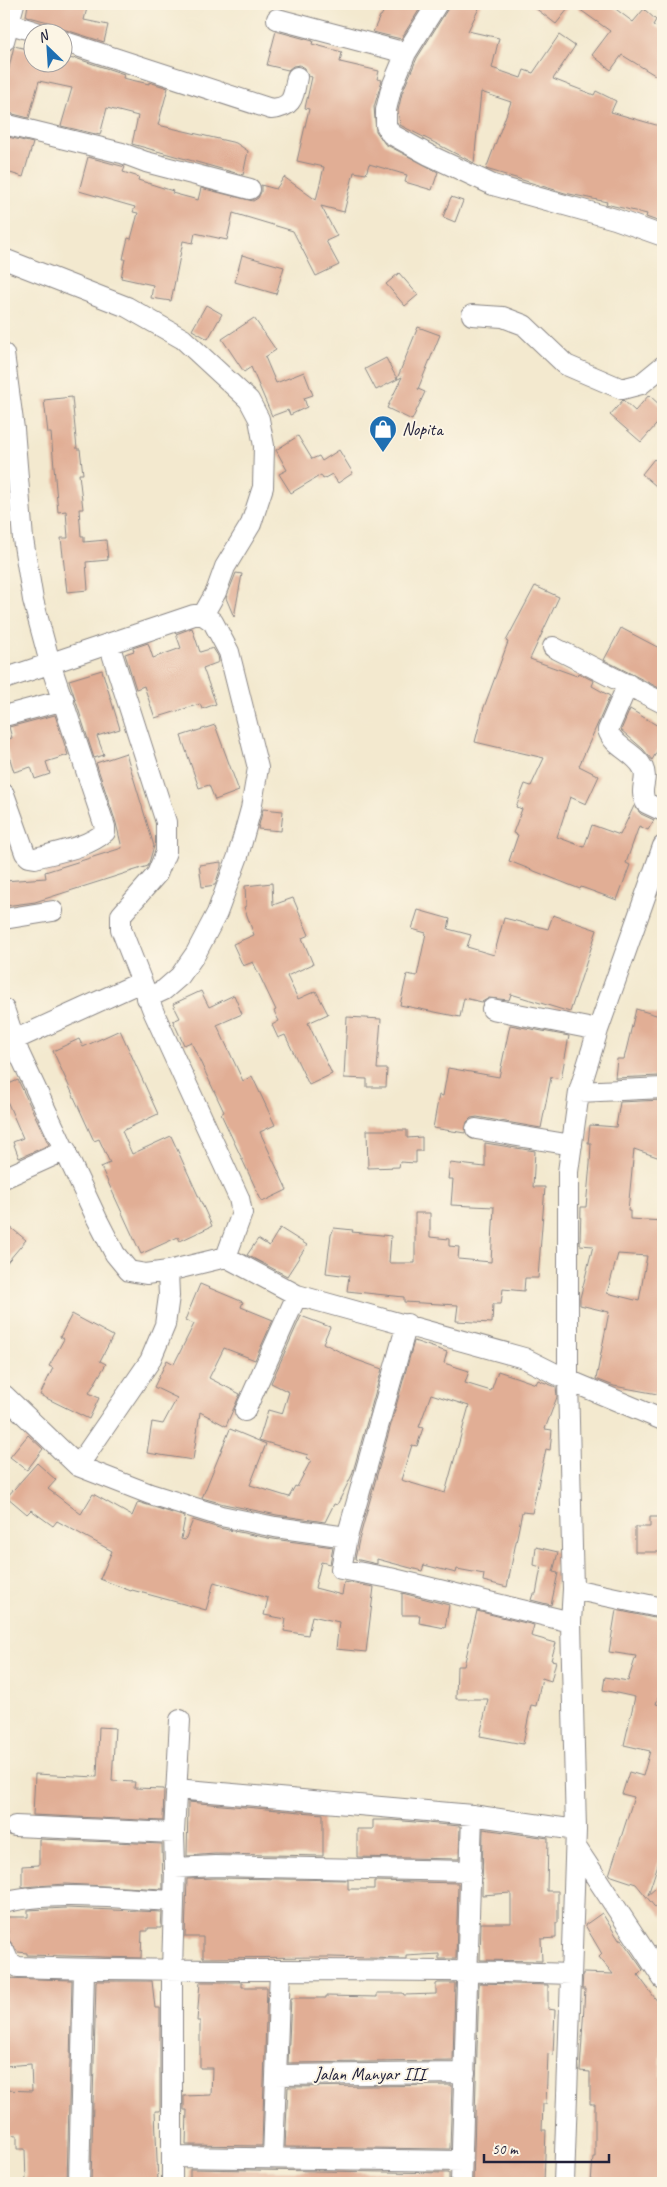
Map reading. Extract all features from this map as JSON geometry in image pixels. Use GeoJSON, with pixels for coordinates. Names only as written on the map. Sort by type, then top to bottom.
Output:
{"type":"FeatureCollection","features":[{"type":"Feature","properties":{"kind":"street"},"geometry":{"type":"LineString","coordinates":[[14,4],[6,32],[22,32]]}},
{"type":"Feature","properties":{"kind":"street"},"geometry":{"type":"LineString","coordinates":[[437,4],[406,53],[391,88],[386,110],[386,125],[391,134],[429,155],[494,185],[615,219],[663,236]]}},
{"type":"Feature","properties":{"kind":"street"},"geometry":{"type":"LineString","coordinates":[[277,19],[406,53]]}},
{"type":"Feature","properties":{"kind":"street"},"geometry":{"type":"LineString","coordinates":[[72,44],[272,109],[281,108],[289,104],[293,98],[297,77]]}},
{"type":"Feature","properties":{"kind":"street"},"geometry":{"type":"LineString","coordinates":[[4,124],[122,153],[146,162],[250,189]]}},
{"type":"Feature","properties":{"kind":"street"},"geometry":{"type":"LineString","coordinates":[[4,259],[127,307],[183,339],[249,400],[259,419],[264,446],[263,487],[251,524],[224,566],[216,592],[203,615]]}},
{"type":"Feature","properties":{"kind":"street"},"geometry":{"type":"LineString","coordinates":[[472,315],[504,317],[524,325],[566,365],[622,389],[641,384],[663,366]]}},
{"type":"Feature","properties":{"kind":"street"},"geometry":{"type":"LineString","coordinates":[[4,354],[14,429],[23,539],[33,600],[50,663],[64,700],[105,832],[76,846],[35,858],[29,857],[25,852],[4,794]]}},
{"type":"Feature","properties":{"kind":"street"},"geometry":{"type":"LineString","coordinates":[[4,679],[194,615],[203,615],[213,622],[229,652],[258,768],[251,809],[238,856],[217,913],[196,953],[180,976],[164,990],[144,990],[12,1051]]}},
{"type":"Feature","properties":{"kind":"street"},"geometry":{"type":"LineString","coordinates":[[109,644],[166,822],[166,852],[157,874],[121,915],[121,929],[144,990],[239,1198],[242,1213],[226,1257]]}},
{"type":"Feature","properties":{"kind":"street"},"geometry":{"type":"LineString","coordinates":[[553,647],[628,684],[663,704]]}},
{"type":"Feature","properties":{"kind":"street"},"geometry":{"type":"LineString","coordinates":[[628,684],[608,730],[612,740],[626,750],[644,769],[645,776],[642,792],[646,804],[663,811]]}},
{"type":"Feature","properties":{"kind":"street"},"geometry":{"type":"LineString","coordinates":[[4,716],[64,700]]}},
{"type":"Feature","properties":{"kind":"street"},"geometry":{"type":"LineString","coordinates":[[564,2183],[576,1838],[568,1380],[568,1172],[579,1092],[598,1030],[663,846]]}},
{"type":"Feature","properties":{"kind":"street"},"geometry":{"type":"LineString","coordinates":[[4,919],[53,911]]}},
{"type":"Feature","properties":{"kind":"street"},"geometry":{"type":"LineString","coordinates":[[4,1009],[12,1051],[66,1150],[115,1254],[129,1271],[146,1274],[168,1272],[226,1257],[297,1295],[524,1358],[568,1380],[663,1420]]}},
{"type":"Feature","properties":{"kind":"street"},"geometry":{"type":"LineString","coordinates":[[492,1009],[598,1030]]}},
{"type":"Feature","properties":{"kind":"street"},"geometry":{"type":"LineString","coordinates":[[579,1092],[663,1088]]}},
{"type":"Feature","properties":{"kind":"street"},"geometry":{"type":"LineString","coordinates":[[476,1129],[572,1145]]}},
{"type":"Feature","properties":{"kind":"street"},"geometry":{"type":"LineString","coordinates":[[4,1178],[66,1150]]}},
{"type":"Feature","properties":{"kind":"street"},"geometry":{"type":"LineString","coordinates":[[78,1466],[150,1361],[164,1325],[169,1296],[168,1272]]}},
{"type":"Feature","properties":{"kind":"street"},"geometry":{"type":"LineString","coordinates":[[245,1411],[297,1295]]}},
{"type":"Feature","properties":{"kind":"street"},"geometry":{"type":"LineString","coordinates":[[407,1324],[347,1537],[341,1569],[390,1578],[572,1622]]}},
{"type":"Feature","properties":{"kind":"street"},"geometry":{"type":"LineString","coordinates":[[4,1395],[78,1466],[150,1494],[221,1516],[275,1527],[347,1537]]}},
{"type":"Feature","properties":{"kind":"street"},"geometry":{"type":"LineString","coordinates":[[573,1589],[663,1608]]}},
{"type":"Feature","properties":{"kind":"street"},"geometry":{"type":"LineString","coordinates":[[172,2183],[174,2157],[172,1970],[175,1868],[174,1833],[180,1720]]}},
{"type":"Feature","properties":{"kind":"street"},"geometry":{"type":"LineString","coordinates":[[176,1789],[472,1815],[576,1838],[663,1979]]}},
{"type":"Feature","properties":{"kind":"street"},"geometry":{"type":"LineString","coordinates":[[461,2183],[472,1815]]}},
{"type":"Feature","properties":{"kind":"street"},"geometry":{"type":"LineString","coordinates":[[15,1826],[174,1833]]}},
{"type":"Feature","properties":{"kind":"street"},"geometry":{"type":"LineString","coordinates":[[175,1868],[215,1866],[471,1870]]}},
{"type":"Feature","properties":{"kind":"street"},"geometry":{"type":"LineString","coordinates":[[4,1903],[61,1896],[174,1901]]}},
{"type":"Feature","properties":{"kind":"street"},"geometry":{"type":"LineString","coordinates":[[5,1962],[18,1967],[84,1969],[467,1970],[571,1974]]}},
{"type":"Feature","properties":{"kind":"street"},"geometry":{"type":"LineString","coordinates":[[79,2183],[84,1969]]}},
{"type":"Feature","properties":{"kind":"street"},"geometry":{"type":"LineString","coordinates":[[273,2157],[280,1970]]}},
{"type":"Feature","properties":{"kind":"street","name":"Jalan Manyar III"},"geometry":{"type":"LineString","coordinates":[[276,2075],[465,2073]]}},
{"type":"Feature","properties":{"kind":"street"},"geometry":{"type":"LineString","coordinates":[[174,2157],[462,2161]]}},
{"type":"Feature","properties":{"kind":"building"},"geometry":{"type":"Polygon","coordinates":[[[28,4],[88,4],[84,20],[108,25],[104,42],[72,32],[72,22],[48,22],[26,16],[28,4]]]}},
{"type":"Feature","properties":{"kind":"building"},"geometry":{"type":"Polygon","coordinates":[[[388,4],[416,4],[421,7],[401,39],[373,32],[388,4]]]}},
{"type":"Feature","properties":{"kind":"building"},"geometry":{"type":"Polygon","coordinates":[[[449,4],[481,4],[468,31],[499,38],[492,68],[521,78],[524,70],[533,73],[559,35],[575,46],[553,79],[594,95],[596,91],[616,101],[611,112],[663,127],[663,223],[646,217],[647,214],[606,204],[607,202],[565,193],[486,169],[511,102],[481,92],[474,163],[400,125],[398,111],[402,93],[417,58],[449,4]]]}},
{"type":"Feature","properties":{"kind":"building"},"geometry":{"type":"Polygon","coordinates":[[[530,4],[572,4],[556,24],[530,4]]]}},
{"type":"Feature","properties":{"kind":"building"},"geometry":{"type":"Polygon","coordinates":[[[572,4],[609,4],[633,22],[644,9],[656,20],[653,25],[663,31],[663,80],[622,55],[611,70],[592,55],[610,31],[572,4]]]}},
{"type":"Feature","properties":{"kind":"building"},"geometry":{"type":"Polygon","coordinates":[[[276,31],[313,41],[312,44],[342,52],[340,62],[379,71],[377,79],[382,80],[374,107],[376,131],[385,144],[438,172],[432,190],[405,182],[407,175],[369,164],[366,174],[354,172],[344,212],[321,206],[337,236],[326,241],[339,265],[316,276],[293,231],[233,213],[227,240],[195,233],[193,243],[183,241],[171,301],[151,298],[153,285],[121,278],[128,238],[131,239],[138,213],[133,212],[135,207],[79,191],[88,157],[125,167],[123,172],[139,177],[138,180],[173,191],[172,193],[198,200],[201,188],[253,201],[258,198],[261,192],[261,185],[276,189],[284,177],[316,200],[324,167],[297,161],[309,109],[305,108],[312,77],[308,76],[305,68],[300,65],[293,66],[288,70],[267,65],[276,31]]]}},
{"type":"Feature","properties":{"kind":"building"},"geometry":{"type":"Polygon","coordinates":[[[14,46],[22,48],[22,72],[72,72],[72,59],[75,58],[124,74],[123,78],[149,84],[149,82],[168,88],[158,125],[236,143],[248,151],[243,175],[132,144],[138,116],[107,108],[100,135],[61,126],[72,88],[39,81],[29,118],[4,110],[4,89],[14,46]]]}},
{"type":"Feature","properties":{"kind":"building"},"geometry":{"type":"Polygon","coordinates":[[[4,136],[33,143],[23,177],[4,171],[4,136]]]}},
{"type":"Feature","properties":{"kind":"building"},"geometry":{"type":"Polygon","coordinates":[[[451,197],[463,201],[455,222],[443,217],[451,197]]]}},
{"type":"Feature","properties":{"kind":"building"},"geometry":{"type":"Polygon","coordinates":[[[242,255],[284,267],[276,294],[235,282],[242,255]]]}},
{"type":"Feature","properties":{"kind":"building"},"geometry":{"type":"Polygon","coordinates":[[[399,273],[418,295],[405,306],[386,284],[399,273]]]}},
{"type":"Feature","properties":{"kind":"building"},"geometry":{"type":"Polygon","coordinates":[[[206,305],[222,314],[208,339],[192,330],[206,305]]]}},
{"type":"Feature","properties":{"kind":"building"},"geometry":{"type":"Polygon","coordinates":[[[254,318],[276,350],[265,357],[276,383],[304,372],[313,395],[304,398],[307,407],[290,415],[288,410],[272,416],[251,367],[244,372],[222,339],[254,318]]]}},
{"type":"Feature","properties":{"kind":"building"},"geometry":{"type":"Polygon","coordinates":[[[418,327],[440,335],[418,389],[425,392],[412,420],[387,408],[402,377],[376,390],[365,369],[386,358],[397,379],[418,327]]]}},
{"type":"Feature","properties":{"kind":"building"},"geometry":{"type":"Polygon","coordinates":[[[649,395],[663,408],[663,417],[641,442],[610,415],[623,400],[635,411],[649,395]]]}},
{"type":"Feature","properties":{"kind":"building"},"geometry":{"type":"Polygon","coordinates":[[[72,397],[77,449],[80,449],[83,474],[79,474],[83,509],[79,509],[81,536],[84,536],[84,542],[106,540],[108,560],[86,562],[88,590],[67,592],[61,538],[68,538],[66,511],[58,512],[51,433],[48,433],[44,400],[72,397]]]}},
{"type":"Feature","properties":{"kind":"building"},"geometry":{"type":"Polygon","coordinates":[[[298,436],[312,459],[319,456],[322,461],[339,450],[353,473],[338,483],[332,474],[323,479],[321,475],[291,493],[279,474],[287,470],[276,450],[298,436]]]}},
{"type":"Feature","properties":{"kind":"building"},"geometry":{"type":"Polygon","coordinates":[[[654,459],[663,466],[663,492],[642,474],[654,459]]]}},
{"type":"Feature","properties":{"kind":"building"},"geometry":{"type":"Polygon","coordinates":[[[236,573],[242,574],[234,617],[226,598],[236,573]]]}},
{"type":"Feature","properties":{"kind":"building"},"geometry":{"type":"Polygon","coordinates":[[[535,586],[559,597],[530,659],[577,676],[578,673],[594,681],[592,686],[610,696],[579,766],[599,776],[586,804],[570,797],[557,837],[584,847],[592,825],[620,835],[634,806],[641,814],[654,820],[648,830],[639,826],[626,863],[630,865],[617,900],[581,887],[580,889],[509,861],[518,835],[513,833],[522,809],[516,807],[525,784],[531,786],[544,758],[475,742],[483,710],[508,642],[506,641],[535,586]]]}},
{"type":"Feature","properties":{"kind":"building"},"geometry":{"type":"Polygon","coordinates":[[[192,628],[200,652],[213,648],[218,656],[219,662],[203,668],[216,704],[202,709],[200,704],[155,718],[144,686],[136,689],[125,654],[134,651],[133,648],[148,643],[153,658],[181,648],[176,634],[192,628]]]}},
{"type":"Feature","properties":{"kind":"building"},"geometry":{"type":"Polygon","coordinates":[[[621,628],[663,650],[663,690],[604,660],[621,628]]]}},
{"type":"Feature","properties":{"kind":"building"},"geometry":{"type":"Polygon","coordinates":[[[102,670],[120,729],[97,736],[104,755],[94,758],[69,680],[102,670]]]}},
{"type":"Feature","properties":{"kind":"building"},"geometry":{"type":"Polygon","coordinates":[[[630,709],[663,729],[663,741],[652,760],[643,749],[621,730],[630,709]]]}},
{"type":"Feature","properties":{"kind":"building"},"geometry":{"type":"Polygon","coordinates":[[[55,715],[68,755],[46,762],[50,774],[35,779],[31,767],[14,772],[4,740],[12,738],[9,727],[55,715]]]}},
{"type":"Feature","properties":{"kind":"building"},"geometry":{"type":"Polygon","coordinates":[[[215,725],[239,791],[215,800],[209,785],[199,788],[181,736],[215,725]]]}},
{"type":"Feature","properties":{"kind":"building"},"geometry":{"type":"Polygon","coordinates":[[[126,753],[154,846],[148,866],[35,902],[5,906],[4,881],[46,878],[45,872],[122,848],[116,823],[96,763],[126,753]]]}},
{"type":"Feature","properties":{"kind":"building"},"geometry":{"type":"Polygon","coordinates":[[[263,809],[283,811],[281,831],[258,829],[263,809]]]}},
{"type":"Feature","properties":{"kind":"building"},"geometry":{"type":"Polygon","coordinates":[[[221,862],[215,885],[202,887],[199,865],[221,862]]]}},
{"type":"Feature","properties":{"kind":"building"},"geometry":{"type":"Polygon","coordinates":[[[272,883],[273,905],[293,898],[309,935],[302,938],[313,964],[287,976],[298,999],[316,991],[328,1014],[308,1023],[332,1074],[309,1085],[285,1035],[278,1038],[272,1025],[279,1021],[274,1011],[276,1010],[253,962],[243,966],[233,944],[254,935],[244,907],[246,906],[245,886],[272,883]]]}},
{"type":"Feature","properties":{"kind":"building"},"geometry":{"type":"Polygon","coordinates":[[[418,910],[450,919],[448,929],[471,935],[467,947],[494,955],[504,918],[548,929],[553,915],[597,930],[570,1012],[511,994],[509,1000],[489,998],[482,1002],[464,998],[460,1017],[400,1005],[407,974],[417,976],[426,933],[412,929],[418,910]]]}},
{"type":"Feature","properties":{"kind":"building"},"geometry":{"type":"Polygon","coordinates":[[[201,991],[209,1007],[234,995],[242,1014],[217,1025],[243,1081],[252,1076],[275,1125],[260,1132],[287,1190],[262,1202],[221,1114],[224,1112],[191,1042],[184,1045],[173,1021],[180,1018],[173,1004],[201,991]]]}},
{"type":"Feature","properties":{"kind":"building"},"geometry":{"type":"Polygon","coordinates":[[[636,1009],[663,1017],[663,1063],[660,1062],[659,1076],[615,1078],[617,1059],[624,1059],[636,1009]]]}},
{"type":"Feature","properties":{"kind":"building"},"geometry":{"type":"Polygon","coordinates":[[[347,1017],[381,1019],[377,1069],[387,1069],[386,1087],[367,1087],[367,1079],[344,1078],[347,1017]]]}},
{"type":"Feature","properties":{"kind":"building"},"geometry":{"type":"Polygon","coordinates":[[[510,1025],[569,1036],[561,1079],[551,1077],[541,1128],[477,1117],[471,1118],[467,1122],[465,1133],[433,1128],[439,1095],[443,1096],[448,1068],[499,1077],[510,1025]]]}},
{"type":"Feature","properties":{"kind":"building"},"geometry":{"type":"Polygon","coordinates":[[[120,1030],[158,1114],[122,1131],[132,1154],[171,1136],[212,1226],[180,1241],[178,1237],[141,1254],[101,1167],[110,1163],[99,1139],[94,1141],[53,1051],[79,1039],[83,1047],[120,1030]]]}},
{"type":"Feature","properties":{"kind":"building"},"geometry":{"type":"Polygon","coordinates":[[[18,1080],[49,1145],[19,1158],[13,1142],[23,1138],[7,1101],[4,1103],[4,1086],[18,1080]]]}},
{"type":"Feature","properties":{"kind":"building"},"geometry":{"type":"Polygon","coordinates":[[[663,1100],[663,1159],[634,1149],[628,1211],[630,1211],[630,1219],[663,1221],[663,1395],[614,1386],[596,1379],[609,1312],[580,1305],[580,1298],[593,1246],[580,1245],[581,1207],[586,1207],[590,1164],[591,1143],[588,1143],[590,1125],[616,1127],[620,1102],[663,1100]],[[618,1254],[607,1293],[639,1301],[647,1256],[618,1254]]]}},
{"type":"Feature","properties":{"kind":"building"},"geometry":{"type":"Polygon","coordinates":[[[367,1130],[407,1130],[407,1138],[422,1137],[422,1151],[416,1151],[416,1163],[400,1162],[399,1167],[368,1168],[367,1130]]]}},
{"type":"Feature","properties":{"kind":"building"},"geometry":{"type":"Polygon","coordinates":[[[485,1143],[535,1151],[533,1187],[545,1187],[538,1278],[525,1278],[524,1291],[503,1289],[501,1304],[493,1304],[492,1323],[456,1321],[458,1305],[404,1302],[404,1297],[347,1291],[349,1276],[326,1273],[331,1235],[334,1228],[391,1236],[389,1263],[415,1263],[415,1213],[430,1213],[430,1237],[449,1239],[449,1246],[459,1247],[458,1259],[491,1262],[494,1207],[451,1205],[453,1179],[448,1179],[450,1163],[485,1167],[485,1143]]]}},
{"type":"Feature","properties":{"kind":"building"},"geometry":{"type":"Polygon","coordinates":[[[4,1222],[26,1240],[4,1266],[4,1222]]]}},
{"type":"Feature","properties":{"kind":"building"},"geometry":{"type":"Polygon","coordinates":[[[280,1228],[307,1245],[287,1276],[247,1255],[258,1239],[269,1246],[280,1228]]]}},
{"type":"Feature","properties":{"kind":"building"},"geometry":{"type":"Polygon","coordinates":[[[200,1284],[243,1302],[241,1307],[273,1320],[255,1360],[224,1348],[209,1378],[240,1394],[226,1426],[200,1412],[193,1460],[147,1453],[152,1422],[163,1424],[177,1398],[154,1387],[167,1360],[174,1364],[194,1324],[185,1320],[200,1284]]]}},
{"type":"Feature","properties":{"kind":"building"},"geometry":{"type":"Polygon","coordinates":[[[72,1314],[113,1336],[100,1361],[106,1364],[89,1393],[99,1398],[89,1419],[40,1395],[53,1368],[49,1366],[64,1339],[60,1337],[72,1314]]]}},
{"type":"Feature","properties":{"kind":"building"},"geometry":{"type":"Polygon","coordinates":[[[301,1316],[330,1327],[323,1343],[354,1359],[382,1369],[352,1475],[337,1505],[334,1504],[325,1522],[277,1515],[202,1498],[230,1429],[266,1444],[250,1485],[289,1497],[295,1486],[297,1487],[311,1460],[306,1458],[308,1455],[259,1440],[268,1410],[282,1414],[289,1392],[271,1383],[301,1316]]]}},
{"type":"Feature","properties":{"kind":"building"},"geometry":{"type":"Polygon","coordinates":[[[414,1341],[447,1352],[444,1363],[469,1371],[465,1383],[491,1391],[498,1371],[536,1384],[538,1380],[556,1387],[557,1397],[545,1429],[552,1430],[550,1450],[546,1449],[532,1513],[522,1512],[507,1587],[483,1581],[484,1574],[457,1569],[456,1573],[424,1565],[422,1571],[377,1559],[377,1564],[355,1559],[414,1341]],[[431,1394],[419,1427],[423,1428],[417,1446],[412,1445],[401,1480],[445,1493],[469,1406],[431,1394]]]}},
{"type":"Feature","properties":{"kind":"building"},"geometry":{"type":"Polygon","coordinates":[[[28,1435],[43,1449],[27,1470],[10,1457],[28,1435]]]}},
{"type":"Feature","properties":{"kind":"building"},"geometry":{"type":"Polygon","coordinates":[[[37,1463],[56,1480],[48,1489],[81,1514],[93,1494],[132,1516],[138,1502],[185,1517],[181,1539],[185,1540],[193,1520],[219,1528],[273,1539],[333,1547],[330,1564],[321,1562],[315,1588],[342,1595],[344,1582],[374,1587],[366,1652],[336,1649],[339,1622],[312,1616],[308,1635],[284,1631],[286,1619],[264,1615],[268,1598],[214,1582],[206,1610],[131,1591],[100,1579],[112,1551],[57,1521],[53,1526],[31,1510],[27,1514],[7,1497],[37,1463]]]}},
{"type":"Feature","properties":{"kind":"building"},"geometry":{"type":"Polygon","coordinates":[[[650,1517],[663,1517],[663,1552],[635,1552],[635,1527],[650,1527],[650,1517]]]}},
{"type":"Feature","properties":{"kind":"building"},"geometry":{"type":"Polygon","coordinates":[[[536,1547],[558,1552],[553,1572],[558,1573],[551,1605],[531,1600],[533,1594],[536,1594],[541,1567],[534,1565],[536,1547]]]}},
{"type":"Feature","properties":{"kind":"building"},"geometry":{"type":"Polygon","coordinates":[[[402,1593],[449,1605],[445,1628],[419,1623],[420,1615],[402,1615],[402,1593]]]}},
{"type":"Feature","properties":{"kind":"building"},"geometry":{"type":"Polygon","coordinates":[[[616,1610],[659,1619],[658,1624],[663,1625],[663,1682],[656,1704],[663,1706],[663,1849],[648,1895],[663,1882],[663,1917],[636,1884],[609,1875],[634,1797],[622,1794],[629,1772],[643,1776],[650,1751],[624,1745],[635,1697],[603,1690],[605,1677],[628,1681],[636,1656],[609,1652],[616,1610]]]}},
{"type":"Feature","properties":{"kind":"building"},"geometry":{"type":"Polygon","coordinates":[[[477,1611],[534,1625],[531,1636],[556,1643],[551,1660],[556,1661],[551,1681],[542,1678],[536,1706],[531,1705],[523,1744],[480,1736],[488,1699],[456,1699],[457,1666],[464,1666],[477,1611]]]}},
{"type":"Feature","properties":{"kind":"building"},"geometry":{"type":"Polygon","coordinates":[[[99,1727],[115,1728],[112,1781],[135,1782],[134,1788],[164,1789],[163,1821],[33,1815],[35,1774],[97,1777],[99,1727]]]}},
{"type":"Feature","properties":{"kind":"building"},"geometry":{"type":"Polygon","coordinates":[[[188,1802],[323,1814],[323,1856],[215,1854],[187,1856],[188,1802]]]}},
{"type":"Feature","properties":{"kind":"building"},"geometry":{"type":"Polygon","coordinates":[[[373,1820],[460,1826],[459,1859],[357,1857],[357,1829],[373,1829],[373,1820]]]}},
{"type":"Feature","properties":{"kind":"building"},"geometry":{"type":"Polygon","coordinates":[[[483,1829],[548,1838],[547,1891],[558,1891],[558,1923],[556,1923],[556,1938],[541,1939],[542,1961],[480,1960],[481,1923],[511,1923],[511,1893],[482,1895],[483,1829]]]}},
{"type":"Feature","properties":{"kind":"building"},"geometry":{"type":"Polygon","coordinates":[[[39,1839],[162,1844],[163,1889],[66,1884],[22,1887],[22,1866],[39,1865],[39,1839]]]}},
{"type":"Feature","properties":{"kind":"building"},"geometry":{"type":"Polygon","coordinates":[[[187,1879],[348,1880],[348,1889],[374,1889],[374,1881],[458,1883],[456,1959],[439,1959],[439,1954],[406,1956],[406,1959],[330,1957],[203,1958],[203,1937],[185,1937],[187,1879]]]}},
{"type":"Feature","properties":{"kind":"building"},"geometry":{"type":"Polygon","coordinates":[[[66,1908],[162,1912],[161,1928],[148,1928],[148,1931],[142,1931],[141,1958],[27,1955],[27,1953],[18,1952],[9,1940],[6,1917],[28,1917],[28,1910],[66,1908]]]}},
{"type":"Feature","properties":{"kind":"building"},"geometry":{"type":"Polygon","coordinates":[[[602,1913],[619,1940],[621,1939],[643,1970],[638,1975],[663,2009],[660,2076],[662,2076],[661,2183],[591,2183],[593,2157],[595,2157],[595,2104],[590,2104],[590,2072],[580,2071],[585,1989],[582,1989],[583,1973],[613,1974],[599,1957],[602,1954],[585,1925],[602,1913]]]}},
{"type":"Feature","properties":{"kind":"building"},"geometry":{"type":"Polygon","coordinates":[[[4,1978],[72,1980],[67,2183],[26,2183],[25,2149],[17,2149],[17,2135],[4,2134],[4,2090],[32,2091],[31,2064],[4,2066],[4,1978]]]}},
{"type":"Feature","properties":{"kind":"building"},"geometry":{"type":"Polygon","coordinates":[[[96,1981],[152,1981],[155,2008],[160,2008],[160,2111],[155,2111],[158,2183],[91,2183],[96,1981]]]}},
{"type":"Feature","properties":{"kind":"building"},"geometry":{"type":"Polygon","coordinates":[[[200,1982],[242,1982],[242,1987],[267,1987],[262,2146],[186,2145],[187,2110],[184,2110],[184,2096],[211,2095],[212,2068],[200,2068],[200,2021],[197,2021],[200,1982]]]}},
{"type":"Feature","properties":{"kind":"building"},"geometry":{"type":"Polygon","coordinates":[[[455,1983],[453,2061],[288,2063],[291,1998],[326,1998],[326,1996],[377,1997],[377,1993],[403,1993],[404,1995],[436,1994],[436,1984],[455,1983]]]}},
{"type":"Feature","properties":{"kind":"building"},"geometry":{"type":"Polygon","coordinates":[[[479,1983],[548,1985],[548,2009],[555,2010],[553,2055],[548,2054],[546,2104],[543,2104],[542,2130],[546,2130],[544,2183],[473,2183],[479,1983]]]}},
{"type":"Feature","properties":{"kind":"building"},"geometry":{"type":"Polygon","coordinates":[[[452,2085],[450,2149],[285,2147],[288,2087],[452,2085]]]}},
{"type":"Feature","properties":{"kind":"building"},"geometry":{"type":"Polygon","coordinates":[[[190,2169],[449,2173],[449,2183],[190,2183],[190,2169]]]}},
{"type":"Feature","properties":{"kind":"place","name":"Nopita"},"geometry":{"type":"Point","coordinates":[383,453]}}]}
